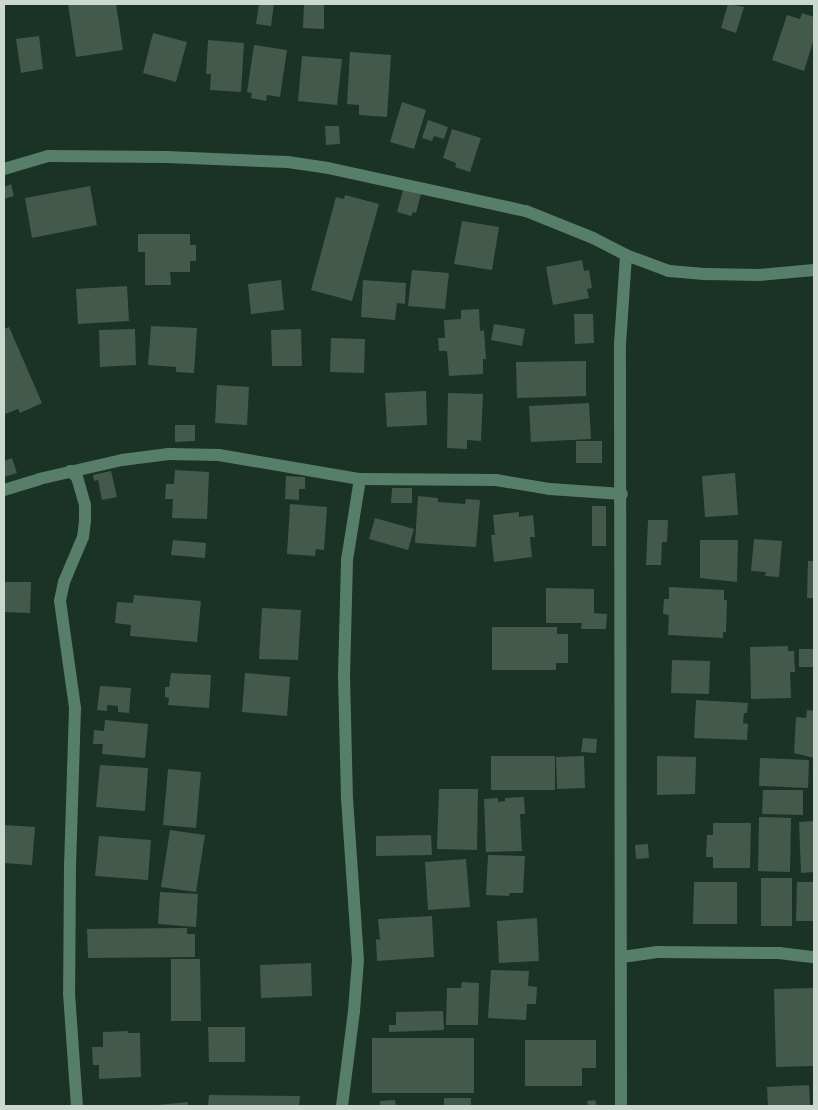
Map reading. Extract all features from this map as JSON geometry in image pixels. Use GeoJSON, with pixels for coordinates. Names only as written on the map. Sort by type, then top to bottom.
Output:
{"type":"FeatureCollection","features":[{"type":"Feature","properties":{"kind":"street"},"geometry":{"type":"LineString","coordinates":[[4,169],[48,156],[167,157],[288,162],[320,166],[526,211],[593,238],[626,255],[669,271],[759,276],[814,270]]}},
{"type":"Feature","properties":{"kind":"street"},"geometry":{"type":"LineString","coordinates":[[621,1106],[622,957],[619,652],[622,594],[622,494],[620,344],[626,255]]}},
{"type":"Feature","properties":{"kind":"street"},"geometry":{"type":"LineString","coordinates":[[4,490],[70,471],[122,460],[169,454],[219,455],[360,478],[496,480],[570,491],[622,494]]}},
{"type":"Feature","properties":{"kind":"street"},"geometry":{"type":"LineString","coordinates":[[70,471],[77,476],[85,505],[86,521],[83,538],[64,582],[60,601],[74,708],[69,993],[77,1106]]}},
{"type":"Feature","properties":{"kind":"street"},"geometry":{"type":"LineString","coordinates":[[342,1106],[358,960],[348,799],[344,676],[347,560],[360,478]]}},
{"type":"Feature","properties":{"kind":"street"},"geometry":{"type":"LineString","coordinates":[[622,957],[656,952],[779,953],[814,957]]}},
{"type":"Feature","properties":{"kind":"building"},"geometry":{"type":"Polygon","coordinates":[[[68,4],[116,4],[123,50],[76,57],[68,4]]]}},
{"type":"Feature","properties":{"kind":"building"},"geometry":{"type":"Polygon","coordinates":[[[259,4],[274,4],[271,26],[256,24],[259,4]]]}},
{"type":"Feature","properties":{"kind":"building"},"geometry":{"type":"Polygon","coordinates":[[[304,4],[324,4],[324,29],[303,28],[304,4]]]}},
{"type":"Feature","properties":{"kind":"building"},"geometry":{"type":"Polygon","coordinates":[[[728,4],[744,7],[736,33],[721,28],[728,4]]]}},
{"type":"Feature","properties":{"kind":"building"},"geometry":{"type":"Polygon","coordinates":[[[802,13],[814,17],[814,39],[804,71],[772,60],[787,15],[800,19],[802,13]]]}},
{"type":"Feature","properties":{"kind":"building"},"geometry":{"type":"Polygon","coordinates":[[[153,33],[187,42],[176,82],[143,73],[153,33]]]}},
{"type":"Feature","properties":{"kind":"building"},"geometry":{"type":"Polygon","coordinates":[[[39,36],[43,69],[21,73],[16,39],[39,36]]]}},
{"type":"Feature","properties":{"kind":"building"},"geometry":{"type":"Polygon","coordinates":[[[208,40],[244,43],[241,92],[210,90],[211,74],[206,74],[208,40]]]}},
{"type":"Feature","properties":{"kind":"building"},"geometry":{"type":"Polygon","coordinates":[[[254,45],[287,50],[280,97],[267,95],[266,101],[251,98],[252,93],[247,92],[254,45]]]}},
{"type":"Feature","properties":{"kind":"building"},"geometry":{"type":"Polygon","coordinates":[[[350,52],[391,55],[387,117],[359,115],[359,105],[347,104],[350,52]]]}},
{"type":"Feature","properties":{"kind":"building"},"geometry":{"type":"Polygon","coordinates":[[[302,56],[342,59],[337,105],[298,101],[302,56]]]}},
{"type":"Feature","properties":{"kind":"building"},"geometry":{"type":"Polygon","coordinates":[[[402,102],[426,110],[414,149],[390,142],[402,102]]]}},
{"type":"Feature","properties":{"kind":"building"},"geometry":{"type":"Polygon","coordinates":[[[428,120],[448,127],[444,139],[434,136],[432,141],[422,138],[428,120]]]}},
{"type":"Feature","properties":{"kind":"building"},"geometry":{"type":"Polygon","coordinates":[[[325,126],[339,126],[340,144],[326,145],[325,126]]]}},
{"type":"Feature","properties":{"kind":"building"},"geometry":{"type":"Polygon","coordinates":[[[452,129],[481,138],[470,172],[455,167],[456,163],[443,158],[452,129]]]}},
{"type":"Feature","properties":{"kind":"building"},"geometry":{"type":"Polygon","coordinates":[[[11,184],[14,196],[4,199],[4,187],[11,184]]]}},
{"type":"Feature","properties":{"kind":"building"},"geometry":{"type":"Polygon","coordinates":[[[90,186],[97,225],[32,238],[25,198],[90,186]]]}},
{"type":"Feature","properties":{"kind":"building"},"geometry":{"type":"Polygon","coordinates":[[[403,190],[421,194],[416,213],[413,212],[411,216],[397,212],[403,190]]]}},
{"type":"Feature","properties":{"kind":"building"},"geometry":{"type":"Polygon","coordinates":[[[345,195],[379,204],[352,301],[311,290],[336,197],[344,199],[345,195]]]}},
{"type":"Feature","properties":{"kind":"building"},"geometry":{"type":"Polygon","coordinates":[[[462,221],[499,227],[492,270],[454,264],[462,221]]]}},
{"type":"Feature","properties":{"kind":"building"},"geometry":{"type":"Polygon","coordinates":[[[138,234],[190,234],[190,245],[196,245],[196,261],[190,261],[190,272],[170,272],[171,285],[145,285],[145,252],[138,252],[138,234]]]}},
{"type":"Feature","properties":{"kind":"building"},"geometry":{"type":"Polygon","coordinates":[[[582,260],[584,271],[589,270],[592,288],[587,289],[589,298],[553,305],[546,267],[582,260]]]}},
{"type":"Feature","properties":{"kind":"building"},"geometry":{"type":"Polygon","coordinates":[[[412,270],[449,273],[445,309],[408,306],[412,270]]]}},
{"type":"Feature","properties":{"kind":"building"},"geometry":{"type":"Polygon","coordinates":[[[281,280],[284,310],[251,314],[248,284],[281,280]]]}},
{"type":"Feature","properties":{"kind":"building"},"geometry":{"type":"Polygon","coordinates":[[[363,280],[406,283],[405,304],[397,303],[395,320],[361,317],[363,280]]]}},
{"type":"Feature","properties":{"kind":"building"},"geometry":{"type":"Polygon","coordinates":[[[127,286],[129,321],[78,324],[76,289],[127,286]]]}},
{"type":"Feature","properties":{"kind":"building"},"geometry":{"type":"Polygon","coordinates":[[[479,309],[480,331],[484,330],[486,359],[483,359],[483,374],[449,376],[447,351],[439,351],[438,338],[445,338],[444,320],[461,319],[461,310],[479,309]]]}},
{"type":"Feature","properties":{"kind":"building"},"geometry":{"type":"Polygon","coordinates":[[[574,314],[593,314],[594,343],[575,344],[574,314]]]}},
{"type":"Feature","properties":{"kind":"building"},"geometry":{"type":"Polygon","coordinates":[[[494,324],[525,329],[522,346],[491,340],[494,324]]]}},
{"type":"Feature","properties":{"kind":"building"},"geometry":{"type":"Polygon","coordinates":[[[151,326],[197,328],[194,373],[176,372],[176,367],[148,365],[151,326]]]}},
{"type":"Feature","properties":{"kind":"building"},"geometry":{"type":"Polygon","coordinates":[[[9,327],[42,403],[20,413],[18,409],[5,414],[4,329],[9,327]]]}},
{"type":"Feature","properties":{"kind":"building"},"geometry":{"type":"Polygon","coordinates":[[[135,329],[136,365],[100,367],[99,330],[135,329]]]}},
{"type":"Feature","properties":{"kind":"building"},"geometry":{"type":"Polygon","coordinates":[[[301,329],[302,366],[272,366],[271,330],[301,329]]]}},
{"type":"Feature","properties":{"kind":"building"},"geometry":{"type":"Polygon","coordinates":[[[331,338],[365,339],[364,373],[330,372],[331,338]]]}},
{"type":"Feature","properties":{"kind":"building"},"geometry":{"type":"Polygon","coordinates":[[[586,361],[586,396],[517,398],[516,362],[586,361]]]}},
{"type":"Feature","properties":{"kind":"building"},"geometry":{"type":"Polygon","coordinates":[[[217,385],[249,387],[247,425],[215,423],[217,385]]]}},
{"type":"Feature","properties":{"kind":"building"},"geometry":{"type":"Polygon","coordinates":[[[426,391],[427,425],[387,427],[385,393],[426,391]]]}},
{"type":"Feature","properties":{"kind":"building"},"geometry":{"type":"Polygon","coordinates":[[[448,393],[483,394],[481,441],[467,440],[467,449],[447,448],[448,393]]]}},
{"type":"Feature","properties":{"kind":"building"},"geometry":{"type":"Polygon","coordinates":[[[589,403],[591,439],[531,442],[529,406],[589,403]]]}},
{"type":"Feature","properties":{"kind":"building"},"geometry":{"type":"Polygon","coordinates":[[[175,425],[195,425],[195,441],[175,442],[175,425]]]}},
{"type":"Feature","properties":{"kind":"building"},"geometry":{"type":"Polygon","coordinates":[[[576,441],[602,441],[602,463],[576,463],[576,441]]]}},
{"type":"Feature","properties":{"kind":"building"},"geometry":{"type":"Polygon","coordinates":[[[12,458],[17,473],[4,477],[4,461],[12,458]]]}},
{"type":"Feature","properties":{"kind":"building"},"geometry":{"type":"Polygon","coordinates":[[[175,470],[209,472],[207,519],[172,518],[173,499],[165,499],[166,484],[174,484],[175,470]]]}},
{"type":"Feature","properties":{"kind":"building"},"geometry":{"type":"Polygon","coordinates":[[[111,471],[117,497],[102,500],[98,480],[94,481],[93,475],[111,471]]]}},
{"type":"Feature","properties":{"kind":"building"},"geometry":{"type":"Polygon","coordinates":[[[735,473],[738,515],[705,517],[702,476],[735,473]]]}},
{"type":"Feature","properties":{"kind":"building"},"geometry":{"type":"Polygon","coordinates":[[[286,476],[305,477],[305,489],[299,489],[299,500],[285,499],[286,476]]]}},
{"type":"Feature","properties":{"kind":"building"},"geometry":{"type":"Polygon","coordinates":[[[392,488],[412,488],[412,503],[391,503],[392,488]]]}},
{"type":"Feature","properties":{"kind":"building"},"geometry":{"type":"Polygon","coordinates":[[[418,496],[438,498],[438,502],[465,504],[466,499],[480,500],[476,547],[415,543],[418,496]]]}},
{"type":"Feature","properties":{"kind":"building"},"geometry":{"type":"Polygon","coordinates":[[[290,504],[327,507],[324,550],[316,549],[315,556],[287,554],[290,504]]]}},
{"type":"Feature","properties":{"kind":"building"},"geometry":{"type":"Polygon","coordinates":[[[592,506],[606,506],[606,546],[592,546],[592,506]]]}},
{"type":"Feature","properties":{"kind":"building"},"geometry":{"type":"Polygon","coordinates":[[[519,512],[519,517],[533,515],[535,537],[530,537],[532,557],[494,562],[491,535],[495,535],[493,515],[519,512]]]}},
{"type":"Feature","properties":{"kind":"building"},"geometry":{"type":"Polygon","coordinates":[[[375,518],[414,529],[408,550],[369,539],[375,518]]]}},
{"type":"Feature","properties":{"kind":"building"},"geometry":{"type":"Polygon","coordinates":[[[648,520],[668,520],[667,542],[662,542],[661,565],[646,565],[648,520]]]}},
{"type":"Feature","properties":{"kind":"building"},"geometry":{"type":"Polygon","coordinates":[[[754,539],[782,541],[779,577],[765,576],[766,572],[751,571],[754,539]]]}},
{"type":"Feature","properties":{"kind":"building"},"geometry":{"type":"Polygon","coordinates":[[[173,540],[206,543],[205,558],[171,555],[173,540]]]}},
{"type":"Feature","properties":{"kind":"building"},"geometry":{"type":"Polygon","coordinates":[[[700,540],[738,540],[737,582],[700,578],[700,540]]]}},
{"type":"Feature","properties":{"kind":"building"},"geometry":{"type":"Polygon","coordinates":[[[808,561],[814,561],[814,598],[807,598],[808,561]]]}},
{"type":"Feature","properties":{"kind":"building"},"geometry":{"type":"Polygon","coordinates":[[[4,582],[31,582],[30,613],[4,612],[4,582]]]}},
{"type":"Feature","properties":{"kind":"building"},"geometry":{"type":"Polygon","coordinates":[[[669,587],[724,590],[724,600],[727,600],[726,632],[723,632],[723,638],[668,635],[669,615],[663,614],[664,599],[669,599],[669,587]]]}},
{"type":"Feature","properties":{"kind":"building"},"geometry":{"type":"Polygon","coordinates":[[[546,588],[594,589],[594,613],[607,614],[606,629],[581,629],[582,623],[546,623],[546,588]]]}},
{"type":"Feature","properties":{"kind":"building"},"geometry":{"type":"Polygon","coordinates":[[[134,595],[201,601],[197,642],[130,636],[131,625],[115,623],[117,602],[133,603],[134,595]]]}},
{"type":"Feature","properties":{"kind":"building"},"geometry":{"type":"Polygon","coordinates":[[[262,608],[301,610],[298,660],[259,659],[262,608]]]}},
{"type":"Feature","properties":{"kind":"building"},"geometry":{"type":"Polygon","coordinates":[[[492,627],[557,627],[557,634],[568,634],[568,663],[556,663],[556,670],[492,670],[492,627]]]}},
{"type":"Feature","properties":{"kind":"building"},"geometry":{"type":"Polygon","coordinates":[[[788,646],[788,651],[794,651],[795,672],[790,672],[791,698],[751,699],[750,647],[788,646]]]}},
{"type":"Feature","properties":{"kind":"building"},"geometry":{"type":"Polygon","coordinates":[[[799,649],[814,649],[814,667],[799,667],[799,649]]]}},
{"type":"Feature","properties":{"kind":"building"},"geometry":{"type":"Polygon","coordinates":[[[672,660],[710,661],[709,694],[671,693],[672,660]]]}},
{"type":"Feature","properties":{"kind":"building"},"geometry":{"type":"Polygon","coordinates":[[[171,673],[211,675],[209,708],[168,705],[169,698],[165,697],[165,687],[169,687],[171,673]]]}},
{"type":"Feature","properties":{"kind":"building"},"geometry":{"type":"Polygon","coordinates":[[[245,673],[290,677],[287,716],[242,712],[245,673]]]}},
{"type":"Feature","properties":{"kind":"building"},"geometry":{"type":"Polygon","coordinates":[[[100,686],[131,688],[129,713],[118,712],[118,706],[107,705],[107,711],[97,710],[100,686]]]}},
{"type":"Feature","properties":{"kind":"building"},"geometry":{"type":"Polygon","coordinates":[[[696,700],[748,703],[743,723],[748,724],[747,740],[694,738],[696,700]]]}},
{"type":"Feature","properties":{"kind":"building"},"geometry":{"type":"Polygon","coordinates":[[[807,710],[814,711],[814,758],[794,753],[796,717],[806,718],[807,710]]]}},
{"type":"Feature","properties":{"kind":"building"},"geometry":{"type":"Polygon","coordinates":[[[105,720],[148,724],[145,758],[102,754],[103,744],[93,744],[94,730],[104,731],[105,720]]]}},
{"type":"Feature","properties":{"kind":"building"},"geometry":{"type":"Polygon","coordinates":[[[583,738],[597,739],[596,753],[581,752],[583,738]]]}},
{"type":"Feature","properties":{"kind":"building"},"geometry":{"type":"Polygon","coordinates":[[[491,756],[555,756],[555,790],[491,790],[491,756]]]}},
{"type":"Feature","properties":{"kind":"building"},"geometry":{"type":"Polygon","coordinates":[[[584,756],[585,788],[557,789],[556,757],[584,756]]]}},
{"type":"Feature","properties":{"kind":"building"},"geometry":{"type":"Polygon","coordinates":[[[657,756],[696,757],[695,794],[657,795],[657,756]]]}},
{"type":"Feature","properties":{"kind":"building"},"geometry":{"type":"Polygon","coordinates":[[[760,758],[809,760],[808,788],[759,786],[760,758]]]}},
{"type":"Feature","properties":{"kind":"building"},"geometry":{"type":"Polygon","coordinates":[[[100,765],[148,768],[145,811],[96,807],[100,765]]]}},
{"type":"Feature","properties":{"kind":"building"},"geometry":{"type":"Polygon","coordinates":[[[168,769],[201,772],[196,828],[163,825],[168,769]]]}},
{"type":"Feature","properties":{"kind":"building"},"geometry":{"type":"Polygon","coordinates":[[[439,789],[478,789],[477,850],[437,849],[439,789]]]}},
{"type":"Feature","properties":{"kind":"building"},"geometry":{"type":"Polygon","coordinates":[[[763,790],[803,790],[803,815],[762,814],[763,790]]]}},
{"type":"Feature","properties":{"kind":"building"},"geometry":{"type":"Polygon","coordinates":[[[524,797],[525,814],[520,814],[522,851],[486,852],[484,799],[498,798],[498,802],[505,801],[505,798],[524,797]]]}},
{"type":"Feature","properties":{"kind":"building"},"geometry":{"type":"Polygon","coordinates":[[[759,817],[791,818],[790,872],[758,871],[759,817]]]}},
{"type":"Feature","properties":{"kind":"building"},"geometry":{"type":"Polygon","coordinates":[[[814,821],[814,872],[801,873],[799,822],[814,821]]]}},
{"type":"Feature","properties":{"kind":"building"},"geometry":{"type":"Polygon","coordinates":[[[713,823],[751,823],[750,868],[713,868],[713,857],[706,857],[707,835],[713,835],[713,823]]]}},
{"type":"Feature","properties":{"kind":"building"},"geometry":{"type":"Polygon","coordinates":[[[4,825],[35,827],[32,865],[4,863],[4,825]]]}},
{"type":"Feature","properties":{"kind":"building"},"geometry":{"type":"Polygon","coordinates":[[[170,830],[205,835],[196,892],[161,887],[170,830]]]}},
{"type":"Feature","properties":{"kind":"building"},"geometry":{"type":"Polygon","coordinates":[[[431,835],[432,855],[376,856],[376,836],[431,835]]]}},
{"type":"Feature","properties":{"kind":"building"},"geometry":{"type":"Polygon","coordinates":[[[99,836],[151,840],[148,880],[95,876],[99,836]]]}},
{"type":"Feature","properties":{"kind":"building"},"geometry":{"type":"Polygon","coordinates":[[[648,844],[649,858],[636,859],[635,845],[648,844]]]}},
{"type":"Feature","properties":{"kind":"building"},"geometry":{"type":"Polygon","coordinates":[[[488,855],[525,856],[523,893],[510,893],[509,896],[486,895],[488,855]]]}},
{"type":"Feature","properties":{"kind":"building"},"geometry":{"type":"Polygon","coordinates":[[[466,859],[470,907],[428,910],[425,862],[466,859]]]}},
{"type":"Feature","properties":{"kind":"building"},"geometry":{"type":"Polygon","coordinates":[[[761,878],[792,878],[792,926],[761,926],[761,878]]]}},
{"type":"Feature","properties":{"kind":"building"},"geometry":{"type":"Polygon","coordinates":[[[694,882],[737,882],[737,924],[693,924],[694,882]]]}},
{"type":"Feature","properties":{"kind":"building"},"geometry":{"type":"Polygon","coordinates":[[[797,882],[814,882],[814,921],[796,921],[797,882]]]}},
{"type":"Feature","properties":{"kind":"building"},"geometry":{"type":"Polygon","coordinates":[[[160,892],[198,894],[196,927],[158,924],[160,892]]]}},
{"type":"Feature","properties":{"kind":"building"},"geometry":{"type":"Polygon","coordinates":[[[432,916],[434,957],[377,961],[376,939],[380,940],[378,919],[432,916]]]}},
{"type":"Feature","properties":{"kind":"building"},"geometry":{"type":"Polygon","coordinates":[[[537,918],[539,961],[499,963],[497,921],[537,918]]]}},
{"type":"Feature","properties":{"kind":"building"},"geometry":{"type":"Polygon","coordinates":[[[187,928],[187,934],[195,934],[195,957],[88,958],[87,929],[187,928]]]}},
{"type":"Feature","properties":{"kind":"building"},"geometry":{"type":"Polygon","coordinates":[[[171,959],[200,959],[201,1021],[171,1021],[171,959]]]}},
{"type":"Feature","properties":{"kind":"building"},"geometry":{"type":"Polygon","coordinates":[[[311,963],[312,996],[261,998],[260,965],[311,963]]]}},
{"type":"Feature","properties":{"kind":"building"},"geometry":{"type":"Polygon","coordinates":[[[491,970],[529,971],[528,986],[537,987],[536,1004],[527,1004],[526,1020],[488,1018],[491,970]]]}},
{"type":"Feature","properties":{"kind":"building"},"geometry":{"type":"Polygon","coordinates":[[[462,982],[479,983],[478,1025],[446,1025],[447,988],[461,988],[462,982]]]}},
{"type":"Feature","properties":{"kind":"building"},"geometry":{"type":"Polygon","coordinates":[[[813,988],[814,1066],[776,1067],[774,989],[813,988]]]}},
{"type":"Feature","properties":{"kind":"building"},"geometry":{"type":"Polygon","coordinates":[[[443,1011],[444,1030],[389,1032],[389,1025],[396,1025],[396,1012],[443,1011]]]}},
{"type":"Feature","properties":{"kind":"building"},"geometry":{"type":"Polygon","coordinates":[[[208,1027],[245,1027],[245,1062],[209,1062],[208,1027]]]}},
{"type":"Feature","properties":{"kind":"building"},"geometry":{"type":"Polygon","coordinates":[[[128,1031],[128,1033],[140,1033],[141,1077],[99,1079],[99,1065],[93,1065],[92,1047],[103,1047],[103,1032],[128,1031]]]}},
{"type":"Feature","properties":{"kind":"building"},"geometry":{"type":"Polygon","coordinates":[[[372,1038],[474,1038],[474,1093],[372,1093],[372,1038]]]}},
{"type":"Feature","properties":{"kind":"building"},"geometry":{"type":"Polygon","coordinates":[[[525,1040],[596,1040],[596,1068],[582,1068],[582,1086],[525,1086],[525,1040]]]}},
{"type":"Feature","properties":{"kind":"building"},"geometry":{"type":"Polygon","coordinates":[[[809,1085],[810,1106],[768,1106],[767,1087],[809,1085]]]}},
{"type":"Feature","properties":{"kind":"building"},"geometry":{"type":"Polygon","coordinates":[[[209,1095],[300,1096],[299,1106],[208,1106],[209,1095]]]}},
{"type":"Feature","properties":{"kind":"building"},"geometry":{"type":"Polygon","coordinates":[[[444,1098],[471,1098],[471,1106],[444,1106],[444,1098]]]}},
{"type":"Feature","properties":{"kind":"building"},"geometry":{"type":"Polygon","coordinates":[[[395,1100],[396,1106],[380,1106],[380,1101],[395,1100]]]}},
{"type":"Feature","properties":{"kind":"building"},"geometry":{"type":"Polygon","coordinates":[[[595,1100],[597,1106],[588,1106],[587,1101],[595,1100]]]}},
{"type":"Feature","properties":{"kind":"building"},"geometry":{"type":"Polygon","coordinates":[[[188,1102],[188,1106],[158,1106],[158,1105],[188,1102]]]}}]}
